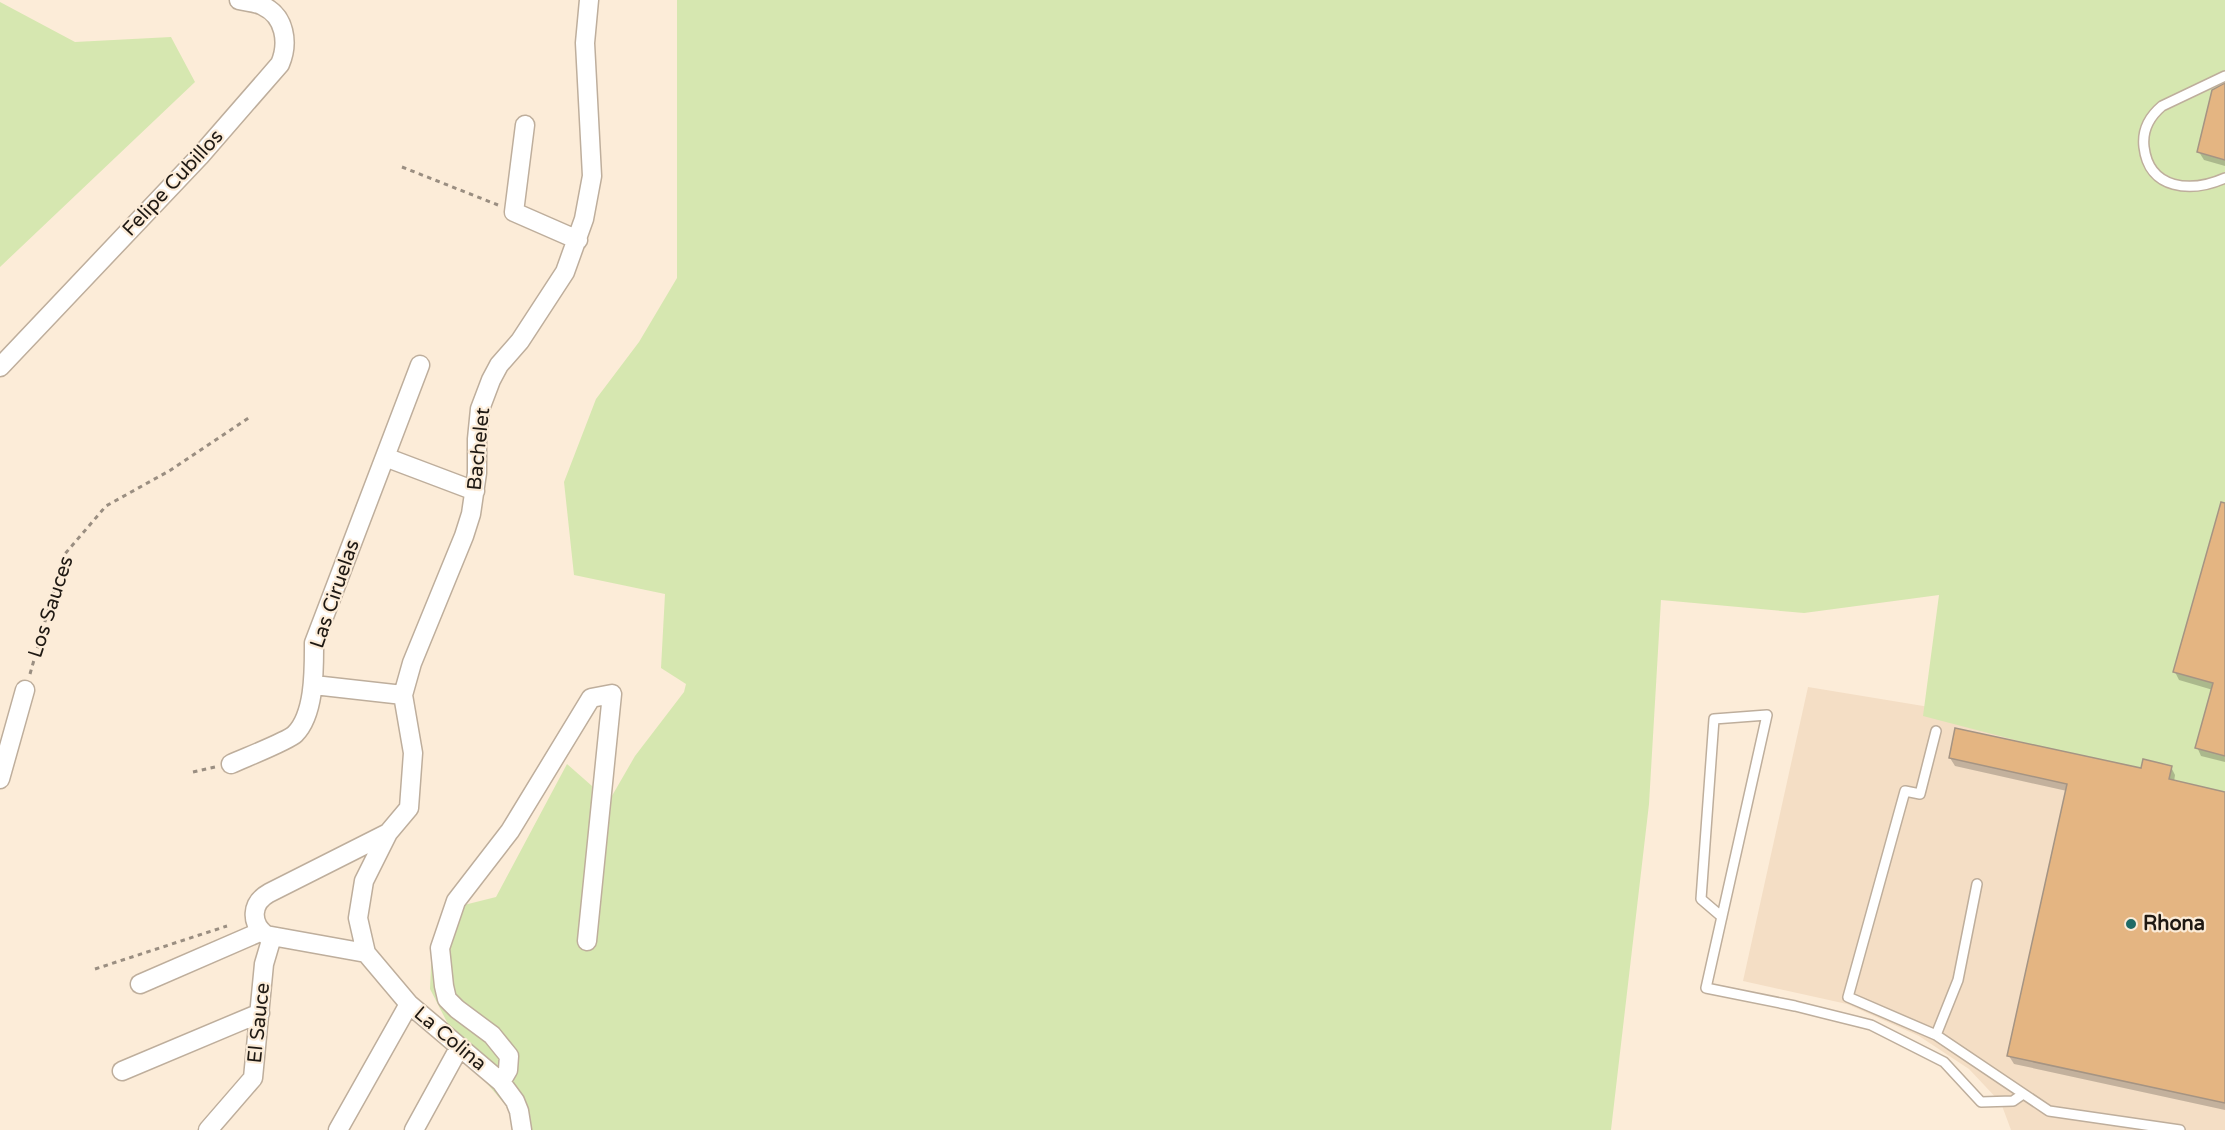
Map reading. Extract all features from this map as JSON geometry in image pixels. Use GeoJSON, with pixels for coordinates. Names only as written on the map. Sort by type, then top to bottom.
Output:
{"type":"FeatureCollection","features":[{"type":"Feature","properties":{"kind":"street","name":"Felipe Cubillos"},"geometry":{"type":"LineString","coordinates":[[0,367],[200,156],[275,70],[283,56],[285,39],[280,23],[262,3],[239,0]]}},
{"type":"Feature","properties":{"kind":"street","name":"Bachelet"},"geometry":{"type":"LineString","coordinates":[[366,954],[358,918],[363,881],[388,833],[409,808],[412,753],[403,695],[412,663],[464,536],[475,491],[478,424],[485,394],[499,365],[520,341],[565,272],[584,219],[592,176],[585,42],[589,0]]}},
{"type":"Feature","properties":{"kind":"street"},"geometry":{"type":"LineString","coordinates":[[525,125],[514,212],[578,240]]}},
{"type":"Feature","properties":{"kind":"street","name":"Las Ciruelas"},"geometry":{"type":"LineString","coordinates":[[231,764],[295,735],[304,721],[314,685],[314,643],[420,365]]}},
{"type":"Feature","properties":{"kind":"street"},"geometry":{"type":"LineString","coordinates":[[385,457],[475,491]]}},
{"type":"Feature","properties":{"kind":"street"},"geometry":{"type":"LineString","coordinates":[[314,685],[403,695]]}},
{"type":"Feature","properties":{"kind":"street"},"geometry":{"type":"LineString","coordinates":[[0,779],[25,690]]}},
{"type":"Feature","properties":{"kind":"street"},"geometry":{"type":"LineString","coordinates":[[501,1082],[508,1070],[509,1056],[492,1035],[447,999],[440,948],[456,902],[510,831],[591,698],[612,694],[587,941]]}},
{"type":"Feature","properties":{"kind":"street","name":"Bachelet"},"geometry":{"type":"LineString","coordinates":[[263,928],[256,905],[264,896],[388,833]]}},
{"type":"Feature","properties":{"kind":"street"},"geometry":{"type":"LineString","coordinates":[[140,984],[263,928],[292,939],[366,954]]}},
{"type":"Feature","properties":{"kind":"street","name":"El Sauce"},"geometry":{"type":"LineString","coordinates":[[208,1130],[253,1078],[264,964],[263,928]]}},
{"type":"Feature","properties":{"kind":"street","name":"La Colina"},"geometry":{"type":"LineString","coordinates":[[366,954],[409,1004],[501,1082],[515,1101],[522,1130]]}},
{"type":"Feature","properties":{"kind":"street"},"geometry":{"type":"LineString","coordinates":[[338,1130],[409,1004]]}},
{"type":"Feature","properties":{"kind":"street"},"geometry":{"type":"LineString","coordinates":[[122,1071],[260,1013]]}},
{"type":"Feature","properties":{"kind":"street"},"geometry":{"type":"LineString","coordinates":[[414,1130],[459,1048]]}},
{"type":"Feature","properties":{"kind":"lane"},"geometry":{"type":"LineString","coordinates":[[2225,76],[2162,106],[2146,126],[2144,143],[2149,167],[2159,179],[2167,183],[2196,186],[2225,178]]}},
{"type":"Feature","properties":{"kind":"lane"},"geometry":{"type":"LineString","coordinates":[[1722,917],[1701,899],[1714,719],[1767,715],[1722,917],[1706,988],[1795,1006],[1871,1025],[1944,1062],[1981,1102],[2013,1101],[2023,1094]]}},
{"type":"Feature","properties":{"kind":"lane"},"geometry":{"type":"LineString","coordinates":[[1936,731],[1920,794],[1905,791],[1848,997],[1936,1035],[2049,1111],[2180,1130]]}},
{"type":"Feature","properties":{"kind":"lane"},"geometry":{"type":"LineString","coordinates":[[1936,1035],[1958,980],[1977,884]]}},
{"type":"Feature","properties":{"kind":"path"},"geometry":{"type":"LineString","coordinates":[[402,167],[514,212]]}},
{"type":"Feature","properties":{"kind":"path","name":"Los Sauces"},"geometry":{"type":"LineString","coordinates":[[25,690],[64,555],[105,506],[169,471],[250,417]]}},
{"type":"Feature","properties":{"kind":"path"},"geometry":{"type":"LineString","coordinates":[[193,772],[231,764]]}},
{"type":"Feature","properties":{"kind":"path"},"geometry":{"type":"LineString","coordinates":[[95,969],[263,928]]}},
{"type":"Feature","properties":{"kind":"shaded area"},"geometry":{"type":"Polygon","coordinates":[[[2225,480],[2225,1130],[2011,1130],[2001,1103],[1969,1069],[1919,1036],[1847,1004],[1743,981],[1808,687],[2148,743],[2225,480]]]}},
{"type":"Feature","properties":{"kind":"green space"},"geometry":{"type":"Polygon","coordinates":[[[677,0],[2225,0],[2225,795],[1923,716],[1939,595],[1804,613],[1661,600],[1649,804],[1611,1130],[527,1130],[466,1059],[430,989],[432,947],[464,905],[496,897],[567,764],[592,786],[590,834],[635,756],[684,692],[686,684],[661,668],[665,594],[574,575],[564,482],[596,399],[639,342],[677,278],[677,0]]]}},
{"type":"Feature","properties":{"kind":"green space"},"geometry":{"type":"Polygon","coordinates":[[[0,2],[75,42],[171,37],[195,82],[0,267],[0,2]]]}},
{"type":"Feature","properties":{"kind":"building"},"geometry":{"type":"Polygon","coordinates":[[[2225,83],[2225,160],[2197,152],[2212,90],[2225,83]]]}},
{"type":"Feature","properties":{"kind":"building"},"geometry":{"type":"Polygon","coordinates":[[[2221,502],[2225,503],[2225,756],[2195,748],[2213,683],[2173,672],[2221,502]]]}},
{"type":"Feature","properties":{"kind":"building","name":"Rhona"},"geometry":{"type":"Polygon","coordinates":[[[1955,728],[2141,768],[2143,759],[2172,766],[2169,779],[2225,792],[2225,1103],[2007,1056],[2067,784],[1949,758],[1955,728]]]}},
{"type":"Feature","properties":{"kind":"place","name":"Rhona"},"geometry":{"type":"Point","coordinates":[2131,924]}}]}
